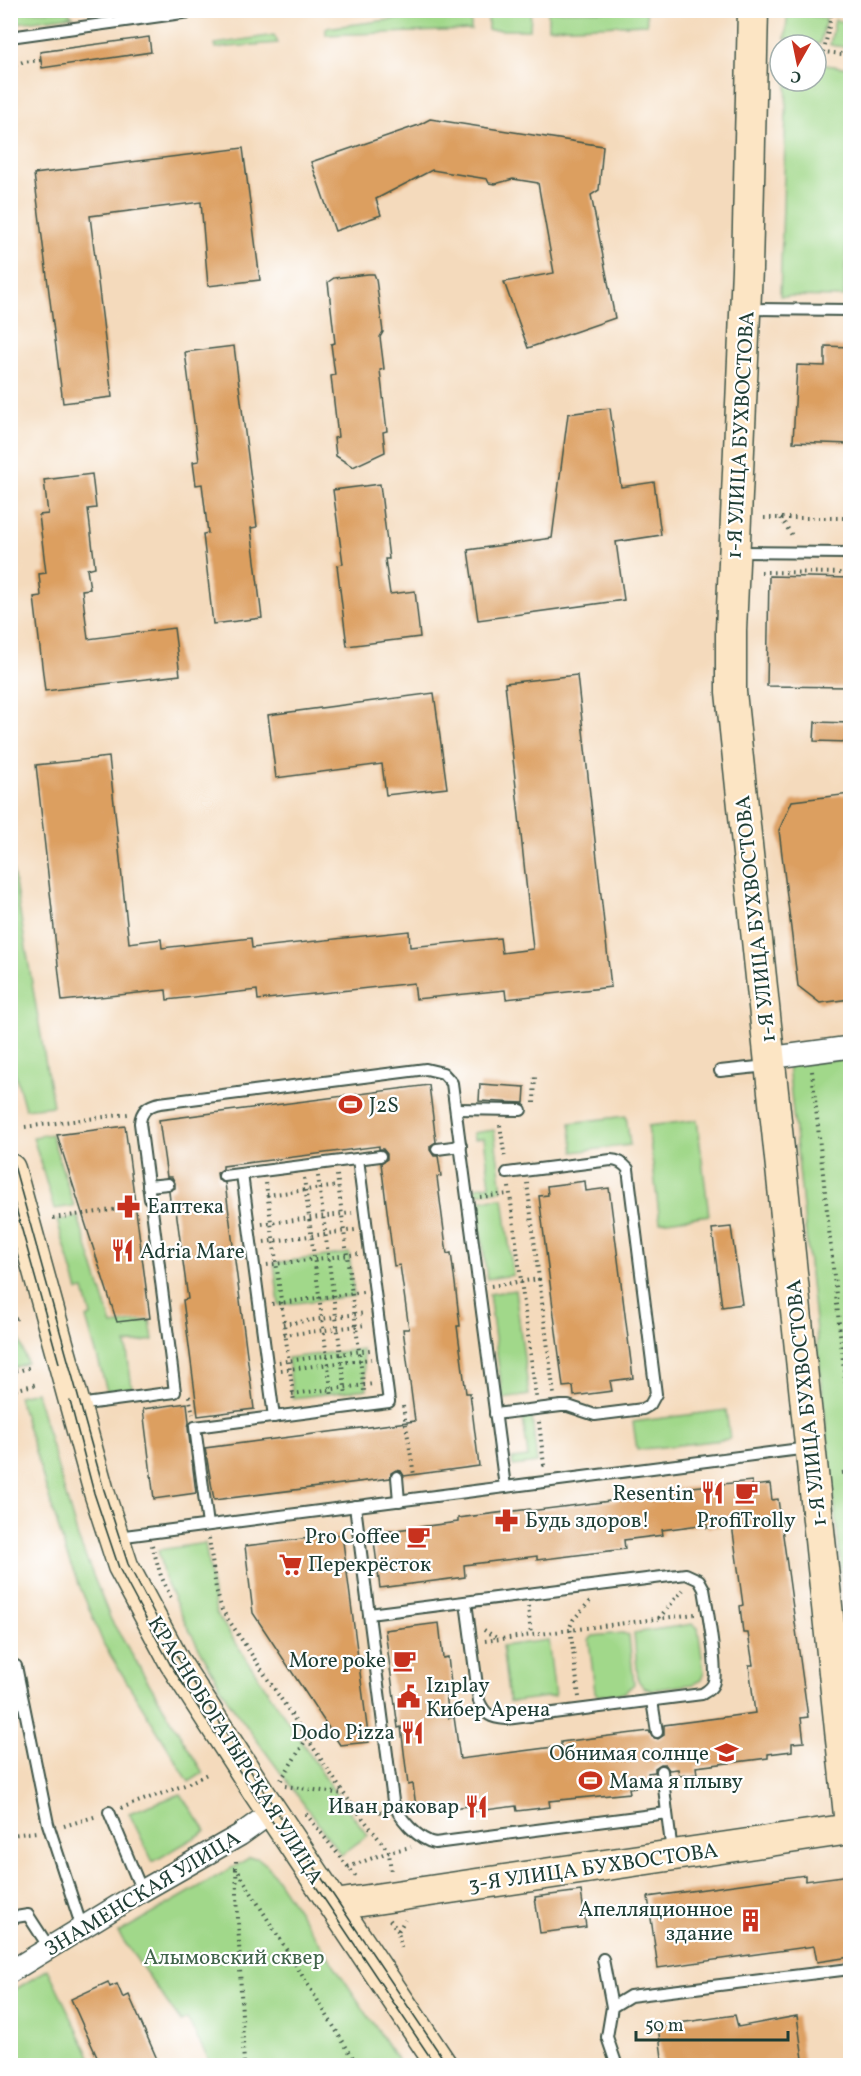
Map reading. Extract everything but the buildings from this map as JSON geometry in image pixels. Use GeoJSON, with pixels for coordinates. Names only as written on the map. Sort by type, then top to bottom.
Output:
{"type":"FeatureCollection","features":[{"type":"Feature","properties":{"kind":"street","name":"1-Я УЛИЦА БУХВОСТОВА"},"geometry":{"type":"LineString","coordinates":[[753,10],[746,309],[731,630],[731,692],[850,1827]]}},
{"type":"Feature","properties":{"kind":"street"},"geometry":{"type":"LineString","coordinates":[[770,1062],[810,1052],[850,1047]]}},
{"type":"Feature","properties":{"kind":"street","name":"КРАСНОБОГАТЫРСКАЯ УЛИЦА"},"geometry":{"type":"LineString","coordinates":[[12,1181],[123,1566],[174,1661],[286,1799],[335,1905],[442,2066]]}},
{"type":"Feature","properties":{"kind":"street","name":"ЗНАМЕНСКАЯ УЛИЦА"},"geometry":{"type":"LineString","coordinates":[[10,1972],[240,1834],[286,1799]]}},
{"type":"Feature","properties":{"kind":"street","name":"3-Я УЛИЦА БУХВОСТОВА"},"geometry":{"type":"LineString","coordinates":[[335,1905],[673,1856],[850,1827]]}},
{"type":"Feature","properties":{"kind":"lane"},"geometry":{"type":"LineString","coordinates":[[10,37],[204,10]]}},
{"type":"Feature","properties":{"kind":"lane"},"geometry":{"type":"LineString","coordinates":[[746,309],[850,310]]}},
{"type":"Feature","properties":{"kind":"lane"},"geometry":{"type":"LineString","coordinates":[[735,552],[850,553]]}},
{"type":"Feature","properties":{"kind":"lane"},"geometry":{"type":"LineString","coordinates":[[720,1071],[770,1062]]}},
{"type":"Feature","properties":{"kind":"lane"},"geometry":{"type":"LineString","coordinates":[[75,1405],[175,1392],[140,1123],[143,1112],[149,1106],[426,1069],[435,1070],[448,1077],[452,1083],[505,1487]]}},
{"type":"Feature","properties":{"kind":"lane"},"geometry":{"type":"LineString","coordinates":[[456,1109],[520,1110]]}},
{"type":"Feature","properties":{"kind":"lane"},"geometry":{"type":"LineString","coordinates":[[437,1149],[461,1146]]}},
{"type":"Feature","properties":{"kind":"lane"},"geometry":{"type":"LineString","coordinates":[[224,1176],[380,1156]]}},
{"type":"Feature","properties":{"kind":"lane"},"geometry":{"type":"LineString","coordinates":[[208,1525],[195,1427],[389,1402],[357,1159]]}},
{"type":"Feature","properties":{"kind":"lane"},"geometry":{"type":"LineString","coordinates":[[495,1414],[568,1406],[595,1415],[643,1409],[650,1405],[656,1394],[628,1169],[616,1160],[611,1160],[507,1173]]}},
{"type":"Feature","properties":{"kind":"lane"},"geometry":{"type":"LineString","coordinates":[[242,1174],[274,1417]]}},
{"type":"Feature","properties":{"kind":"lane"},"geometry":{"type":"LineString","coordinates":[[148,1186],[168,1184]]}},
{"type":"Feature","properties":{"kind":"lane"},"geometry":{"type":"LineString","coordinates":[[114,1537],[811,1448]]}},
{"type":"Feature","properties":{"kind":"lane"},"geometry":{"type":"LineString","coordinates":[[396,1477],[399,1501]]}},
{"type":"Feature","properties":{"kind":"lane"},"geometry":{"type":"LineString","coordinates":[[355,1506],[393,1801],[395,1809],[422,1838],[435,1843],[667,1813]]}},
{"type":"Feature","properties":{"kind":"lane"},"geometry":{"type":"LineString","coordinates":[[369,1614],[686,1574],[702,1583],[704,1589],[715,1670],[714,1684],[710,1690],[702,1694],[506,1719],[494,1718],[487,1715],[479,1701],[466,1602]]}},
{"type":"Feature","properties":{"kind":"lane"},"geometry":{"type":"LineString","coordinates":[[16,1666],[48,1824],[82,1928]]}},
{"type":"Feature","properties":{"kind":"lane"},"geometry":{"type":"LineString","coordinates":[[652,1701],[657,1732]]}},
{"type":"Feature","properties":{"kind":"lane"},"geometry":{"type":"LineString","coordinates":[[662,1771],[673,1856]]}},
{"type":"Feature","properties":{"kind":"lane"},"geometry":{"type":"LineString","coordinates":[[109,1812],[142,1891]]}},
{"type":"Feature","properties":{"kind":"lane"},"geometry":{"type":"LineString","coordinates":[[10,1918],[28,1915],[50,1949]]}},
{"type":"Feature","properties":{"kind":"lane"},"geometry":{"type":"LineString","coordinates":[[603,1959],[612,2007],[607,2037],[617,2066]]}},
{"type":"Feature","properties":{"kind":"lane"},"geometry":{"type":"LineString","coordinates":[[612,2007],[630,1996],[850,1969]]}},
{"type":"Feature","properties":{"kind":"path"},"geometry":{"type":"LineString","coordinates":[[828,33],[832,10]]}},
{"type":"Feature","properties":{"kind":"path"},"geometry":{"type":"LineString","coordinates":[[828,52],[850,55]]}},
{"type":"Feature","properties":{"kind":"path"},"geometry":{"type":"LineString","coordinates":[[10,66],[41,60]]}},
{"type":"Feature","properties":{"kind":"path"},"geometry":{"type":"LineString","coordinates":[[10,257],[17,256]]}},
{"type":"Feature","properties":{"kind":"path"},"geometry":{"type":"LineString","coordinates":[[764,518],[850,518]]}},
{"type":"Feature","properties":{"kind":"path"},"geometry":{"type":"LineString","coordinates":[[761,572],[850,573]]}},
{"type":"Feature","properties":{"kind":"path"},"geometry":{"type":"LineString","coordinates":[[810,1052],[850,1426]]}},
{"type":"Feature","properties":{"kind":"path"},"geometry":{"type":"LineString","coordinates":[[532,1108],[535,1073]]}},
{"type":"Feature","properties":{"kind":"path"},"geometry":{"type":"LineString","coordinates":[[499,1110],[544,1465],[556,1463]]}},
{"type":"Feature","properties":{"kind":"path"},"geometry":{"type":"LineString","coordinates":[[25,1127],[143,1112]]}},
{"type":"Feature","properties":{"kind":"path"},"geometry":{"type":"LineString","coordinates":[[335,1162],[366,1405]]}},
{"type":"Feature","properties":{"kind":"path"},"geometry":{"type":"LineString","coordinates":[[316,1164],[348,1408]]}},
{"type":"Feature","properties":{"kind":"path"},"geometry":{"type":"LineString","coordinates":[[303,1166],[334,1409]]}},
{"type":"Feature","properties":{"kind":"path"},"geometry":{"type":"LineString","coordinates":[[264,1171],[296,1414]]}},
{"type":"Feature","properties":{"kind":"path"},"geometry":{"type":"LineString","coordinates":[[525,1171],[555,1407]]}},
{"type":"Feature","properties":{"kind":"path"},"geometry":{"type":"LineString","coordinates":[[267,1195],[338,1185]]}},
{"type":"Feature","properties":{"kind":"path"},"geometry":{"type":"LineString","coordinates":[[468,1199],[509,1194]]}},
{"type":"Feature","properties":{"kind":"path"},"geometry":{"type":"LineString","coordinates":[[53,1218],[135,1207]]}},
{"type":"Feature","properties":{"kind":"path"},"geometry":{"type":"LineString","coordinates":[[249,1226],[364,1211]]}},
{"type":"Feature","properties":{"kind":"path"},"geometry":{"type":"LineString","coordinates":[[251,1244],[367,1229]]}},
{"type":"Feature","properties":{"kind":"path"},"geometry":{"type":"LineString","coordinates":[[254,1267],[370,1252]]}},
{"type":"Feature","properties":{"kind":"path"},"geometry":{"type":"LineString","coordinates":[[479,1287],[539,1279]]}},
{"type":"Feature","properties":{"kind":"path"},"geometry":{"type":"LineString","coordinates":[[259,1306],[375,1291]]}},
{"type":"Feature","properties":{"kind":"path"},"geometry":{"type":"LineString","coordinates":[[263,1332],[284,1323],[355,1315],[378,1318]]}},
{"type":"Feature","properties":{"kind":"path"},"geometry":{"type":"LineString","coordinates":[[10,1320],[18,1318]]}},
{"type":"Feature","properties":{"kind":"path"},"geometry":{"type":"LineString","coordinates":[[263,1332],[285,1335],[338,1329],[356,1326],[378,1318]]}},
{"type":"Feature","properties":{"kind":"path"},"geometry":{"type":"LineString","coordinates":[[267,1368],[288,1360],[359,1352],[382,1353]]}},
{"type":"Feature","properties":{"kind":"path"},"geometry":{"type":"LineString","coordinates":[[267,1368],[290,1369],[342,1363],[382,1353]]}},
{"type":"Feature","properties":{"kind":"path"},"geometry":{"type":"LineString","coordinates":[[10,1373],[32,1367]]}},
{"type":"Feature","properties":{"kind":"path"},"geometry":{"type":"LineString","coordinates":[[271,1397],[386,1382]]}},
{"type":"Feature","properties":{"kind":"path"},"geometry":{"type":"LineString","coordinates":[[10,1391],[37,1384]]}},
{"type":"Feature","properties":{"kind":"path"},"geometry":{"type":"LineString","coordinates":[[175,1392],[184,1392],[190,1396],[195,1427]]}},
{"type":"Feature","properties":{"kind":"path"},"geometry":{"type":"LineString","coordinates":[[389,1402],[399,1402],[405,1408],[414,1475]]}},
{"type":"Feature","properties":{"kind":"path"},"geometry":{"type":"LineString","coordinates":[[842,1473],[850,1472]]}},
{"type":"Feature","properties":{"kind":"path"},"geometry":{"type":"LineString","coordinates":[[208,1525],[216,1589],[222,1610],[344,1794],[389,1852],[393,1883]]}},
{"type":"Feature","properties":{"kind":"path"},"geometry":{"type":"LineString","coordinates":[[148,1533],[161,1576],[174,1606]]}},
{"type":"Feature","properties":{"kind":"path"},"geometry":{"type":"LineString","coordinates":[[659,1619],[694,1577]]}},
{"type":"Feature","properties":{"kind":"path"},"geometry":{"type":"LineString","coordinates":[[581,1710],[570,1630],[573,1620],[604,1584]]}},
{"type":"Feature","properties":{"kind":"path"},"geometry":{"type":"LineString","coordinates":[[526,1594],[531,1635]]}},
{"type":"Feature","properties":{"kind":"path"},"geometry":{"type":"LineString","coordinates":[[471,1643],[707,1613]]}},
{"type":"Feature","properties":{"kind":"path"},"geometry":{"type":"LineString","coordinates":[[307,1738],[279,1778],[286,1799],[359,1881]]}},
{"type":"Feature","properties":{"kind":"path"},"geometry":{"type":"LineString","coordinates":[[286,1799],[344,1794]]}},
{"type":"Feature","properties":{"kind":"path"},"geometry":{"type":"LineString","coordinates":[[351,1802],[403,1818]]}},
{"type":"Feature","properties":{"kind":"path"},"geometry":{"type":"LineString","coordinates":[[348,1867],[389,1852],[435,1843]]}},
{"type":"Feature","properties":{"kind":"path"},"geometry":{"type":"LineString","coordinates":[[235,1856],[244,2066]]}},
{"type":"Feature","properties":{"kind":"path"},"geometry":{"type":"LineString","coordinates":[[236,1868],[358,2066]]}},
{"type":"Feature","properties":{"kind":"path"},"geometry":{"type":"LineString","coordinates":[[401,1948],[398,1931],[408,1916]]}},
{"type":"Feature","properties":{"kind":"path"},"geometry":{"type":"LineString","coordinates":[[341,2066],[353,2058]]}},
{"type":"Feature","properties":{"kind":"green space"},"geometry":{"type":"Polygon","coordinates":[[[10,11],[66,11],[73,16],[11,24],[10,11]]]}},
{"type":"Feature","properties":{"kind":"green space"},"geometry":{"type":"Polygon","coordinates":[[[471,11],[471,30],[326,35],[326,28],[471,11]]]}},
{"type":"Feature","properties":{"kind":"green space"},"geometry":{"type":"Polygon","coordinates":[[[488,11],[531,11],[530,30],[488,30],[488,11]]]}},
{"type":"Feature","properties":{"kind":"green space"},"geometry":{"type":"Polygon","coordinates":[[[548,11],[646,11],[647,24],[548,28],[548,11]]]}},
{"type":"Feature","properties":{"kind":"green space"},"geometry":{"type":"Polygon","coordinates":[[[788,11],[826,18],[823,33],[786,33],[788,11]]]}},
{"type":"Feature","properties":{"kind":"green space"},"geometry":{"type":"Polygon","coordinates":[[[835,20],[850,23],[850,48],[830,45],[835,20]]]}},
{"type":"Feature","properties":{"kind":"green space"},"geometry":{"type":"Polygon","coordinates":[[[274,35],[278,43],[216,48],[215,44],[274,35]]]}},
{"type":"Feature","properties":{"kind":"green space"},"geometry":{"type":"Polygon","coordinates":[[[828,65],[850,68],[850,152],[844,297],[780,296],[787,93],[828,93],[828,65]]]}},
{"type":"Feature","properties":{"kind":"green space"},"geometry":{"type":"Polygon","coordinates":[[[11,860],[53,1106],[25,1109],[11,1058],[11,860]]]}},
{"type":"Feature","properties":{"kind":"green space"},"geometry":{"type":"Polygon","coordinates":[[[850,1058],[850,1652],[788,1065],[850,1058]]]}},
{"type":"Feature","properties":{"kind":"green space"},"geometry":{"type":"Polygon","coordinates":[[[626,1116],[630,1145],[574,1152],[570,1123],[626,1116]]]}},
{"type":"Feature","properties":{"kind":"green space"},"geometry":{"type":"Polygon","coordinates":[[[697,1120],[709,1215],[660,1222],[648,1126],[697,1120]]]}},
{"type":"Feature","properties":{"kind":"green space"},"geometry":{"type":"Polygon","coordinates":[[[494,1130],[502,1190],[476,1194],[476,1187],[490,1185],[484,1138],[474,1139],[473,1133],[494,1130]]]}},
{"type":"Feature","properties":{"kind":"green space"},"geometry":{"type":"Polygon","coordinates":[[[51,1134],[74,1206],[54,1209],[33,1137],[51,1134]]]}},
{"type":"Feature","properties":{"kind":"green space"},"geometry":{"type":"Polygon","coordinates":[[[503,1198],[513,1275],[487,1279],[477,1201],[503,1198]]]}},
{"type":"Feature","properties":{"kind":"green space"},"geometry":{"type":"Polygon","coordinates":[[[78,1217],[112,1325],[150,1320],[153,1340],[126,1344],[132,1388],[107,1391],[86,1318],[91,1316],[84,1290],[78,1291],[57,1220],[78,1217]]]}},
{"type":"Feature","properties":{"kind":"green space"},"geometry":{"type":"Polygon","coordinates":[[[349,1253],[354,1296],[279,1305],[274,1263],[349,1253]]]}},
{"type":"Feature","properties":{"kind":"green space"},"geometry":{"type":"Polygon","coordinates":[[[515,1290],[529,1395],[503,1399],[489,1294],[515,1290]]]}},
{"type":"Feature","properties":{"kind":"green space"},"geometry":{"type":"Polygon","coordinates":[[[14,1322],[27,1363],[11,1369],[11,1323],[14,1322]]]}},
{"type":"Feature","properties":{"kind":"green space"},"geometry":{"type":"Polygon","coordinates":[[[362,1349],[367,1389],[293,1398],[288,1358],[362,1349]]]}},
{"type":"Feature","properties":{"kind":"green space"},"geometry":{"type":"Polygon","coordinates":[[[36,1392],[78,1538],[111,1620],[203,1773],[189,1782],[104,1645],[66,1553],[18,1396],[36,1392]]]}},
{"type":"Feature","properties":{"kind":"green space"},"geometry":{"type":"Polygon","coordinates":[[[726,1410],[730,1439],[637,1450],[633,1422],[726,1410]]]}},
{"type":"Feature","properties":{"kind":"green space"},"geometry":{"type":"Polygon","coordinates":[[[532,1417],[537,1463],[513,1466],[512,1459],[528,1457],[523,1418],[532,1417]]]}},
{"type":"Feature","properties":{"kind":"green space"},"geometry":{"type":"Polygon","coordinates":[[[205,1543],[216,1613],[338,1797],[368,1835],[341,1855],[229,1702],[187,1626],[164,1578],[158,1550],[205,1543]]]}},
{"type":"Feature","properties":{"kind":"green space"},"geometry":{"type":"Polygon","coordinates":[[[693,1624],[698,1628],[704,1672],[701,1680],[693,1684],[651,1690],[643,1687],[638,1680],[634,1633],[693,1624]]]}},
{"type":"Feature","properties":{"kind":"green space"},"geometry":{"type":"Polygon","coordinates":[[[623,1633],[629,1636],[634,1684],[624,1693],[598,1696],[595,1692],[589,1640],[593,1636],[623,1633]]]}},
{"type":"Feature","properties":{"kind":"green space"},"geometry":{"type":"Polygon","coordinates":[[[548,1640],[555,1696],[509,1702],[502,1646],[548,1640]]]}},
{"type":"Feature","properties":{"kind":"green space"},"geometry":{"type":"Polygon","coordinates":[[[181,1794],[206,1831],[153,1862],[129,1813],[181,1794]]]}},
{"type":"Feature","properties":{"kind":"green space","name":"Алымовский сквер"},"geometry":{"type":"Polygon","coordinates":[[[249,1858],[258,1858],[268,1866],[401,2065],[202,2065],[210,2062],[187,2019],[181,2022],[118,1933],[249,1858]]]}},
{"type":"Feature","properties":{"kind":"green space"},"geometry":{"type":"Polygon","coordinates":[[[48,1969],[94,2065],[11,2065],[11,1992],[48,1969]]]}},
{"type":"Feature","properties":{"kind":"tram line"},"geometry":{"type":"LineString","coordinates":[[10,1151],[104,1490],[128,1564],[178,1658],[272,1804],[448,2066]]}},
{"type":"Feature","properties":{"kind":"tram line"},"geometry":{"type":"LineString","coordinates":[[10,1187],[59,1363]]}},
{"type":"Feature","properties":{"kind":"tram line"},"geometry":{"type":"LineString","coordinates":[[70,1401],[94,1493],[119,1568],[170,1664],[436,2066]]}},
{"type":"Feature","properties":{"kind":"place","name":"J2S"},"geometry":{"type":"Point","coordinates":[351,1105]}},
{"type":"Feature","properties":{"kind":"place","name":"Еаптека"},"geometry":{"type":"Point","coordinates":[129,1206]}},
{"type":"Feature","properties":{"kind":"place","name":"Adria Mare"},"geometry":{"type":"Point","coordinates":[122,1251]}},
{"type":"Feature","properties":{"kind":"place","name":"ProfiTrolly"},"geometry":{"type":"Point","coordinates":[746,1492]}},
{"type":"Feature","properties":{"kind":"place","name":"Resentin"},"geometry":{"type":"Point","coordinates":[712,1493]}},
{"type":"Feature","properties":{"kind":"place","name":"Будь здоров!"},"geometry":{"type":"Point","coordinates":[507,1520]}},
{"type":"Feature","properties":{"kind":"place","name":"Pro Coffee"},"geometry":{"type":"Point","coordinates":[418,1536]}},
{"type":"Feature","properties":{"kind":"place","name":"Перекрёсток"},"geometry":{"type":"Point","coordinates":[290,1564]}},
{"type":"Feature","properties":{"kind":"place","name":"More poke"},"geometry":{"type":"Point","coordinates":[404,1660]}},
{"type":"Feature","properties":{"kind":"place","name":"Izıplay Кибер Арена"},"geometry":{"type":"Point","coordinates":[408,1697]}},
{"type":"Feature","properties":{"kind":"place","name":"Dodo Pizza"},"geometry":{"type":"Point","coordinates":[413,1732]}},
{"type":"Feature","properties":{"kind":"place","name":"Обнимая солнце"},"geometry":{"type":"Point","coordinates":[727,1753]}},
{"type":"Feature","properties":{"kind":"place","name":"Мама я плыву"},"geometry":{"type":"Point","coordinates":[591,1781]}},
{"type":"Feature","properties":{"kind":"place","name":"Иван раковар"},"geometry":{"type":"Point","coordinates":[477,1806]}},
{"type":"Feature","properties":{"kind":"place","name":"Апелляционное здание"},"geometry":{"type":"Point","coordinates":[751,1921]}}]}
